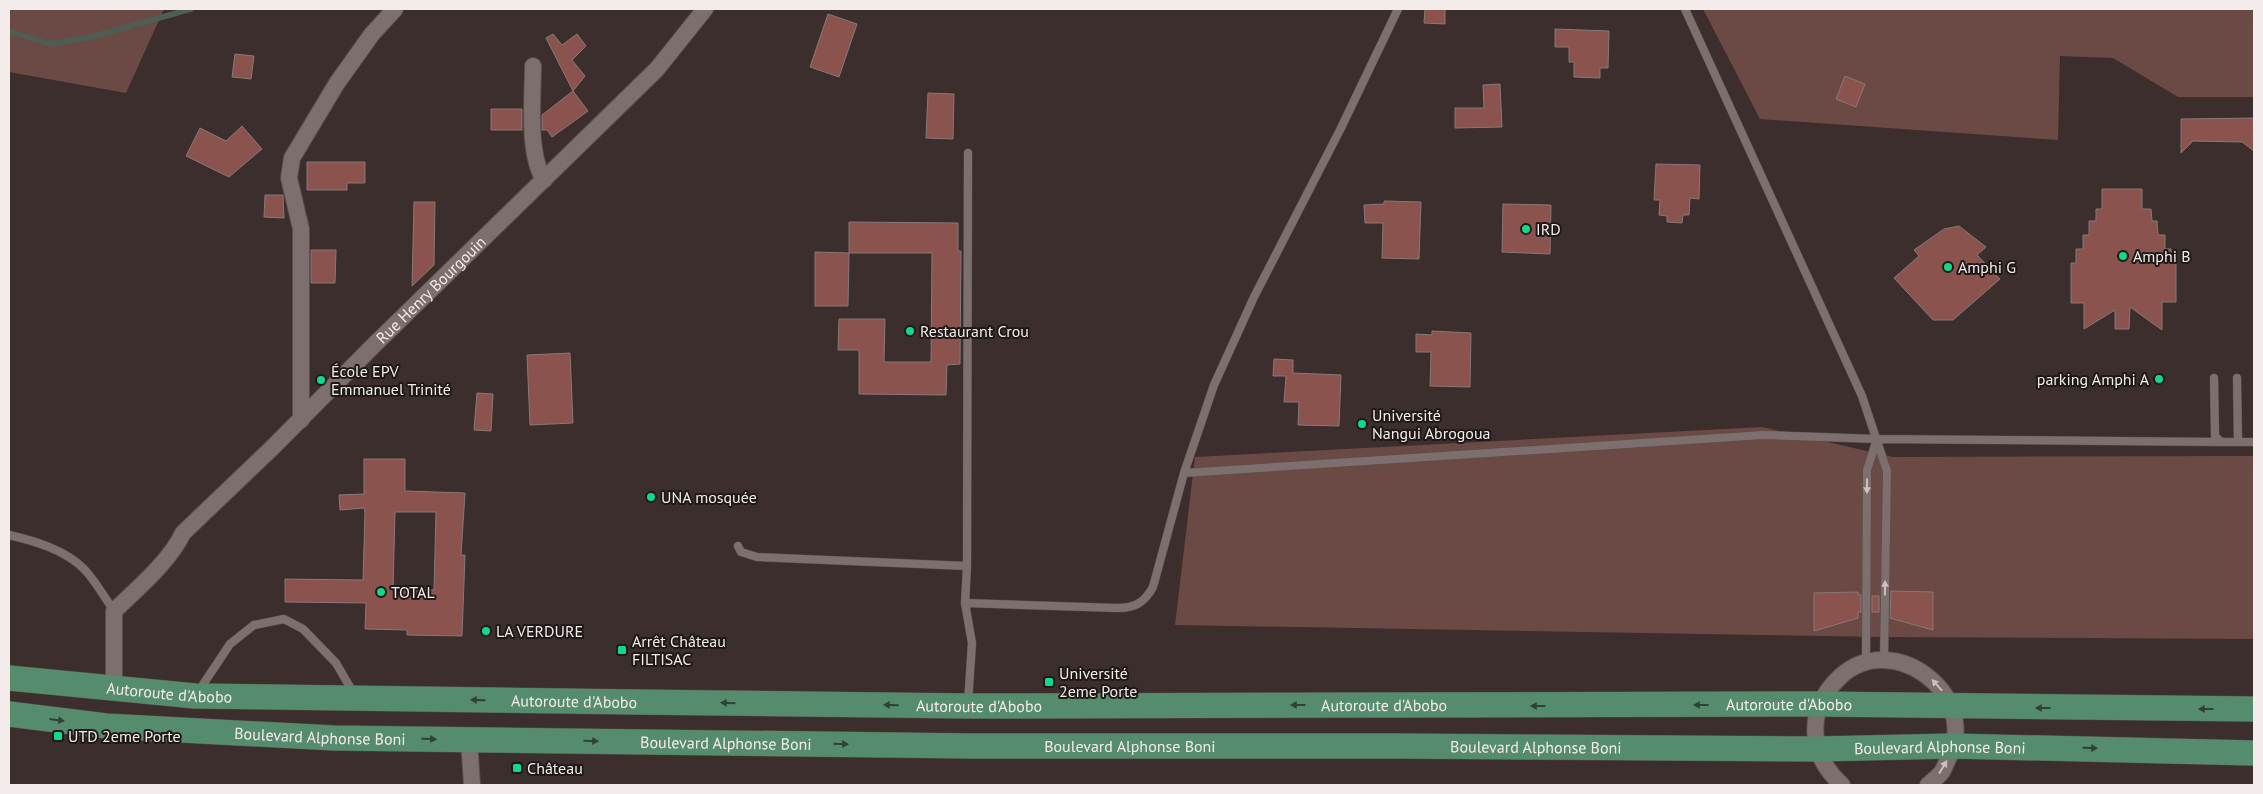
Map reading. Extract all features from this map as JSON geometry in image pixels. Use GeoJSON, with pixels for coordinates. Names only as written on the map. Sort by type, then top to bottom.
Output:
{"type":"FeatureCollection","features":[{"type":"Feature","properties":{"kind":"main road","name":"Autoroute d'Abobo"},"geometry":{"type":"LineString","coordinates":[[9,678],[195,696],[968,706],[1820,704],[1951,707]]}},
{"type":"Feature","properties":{"kind":"main road"},"geometry":{"type":"LineString","coordinates":[[1951,707],[2254,709]]}},
{"type":"Feature","properties":{"kind":"main road","name":"Boulevard Alphonse Boni"},"geometry":{"type":"LineString","coordinates":[[9,714],[106,726],[334,738],[981,746],[1817,749],[1954,746],[2254,753]]}},
{"type":"Feature","properties":{"kind":"street"},"geometry":{"type":"LineString","coordinates":[[301,420],[301,229],[289,178],[292,158],[337,83],[372,34],[395,9]]}},
{"type":"Feature","properties":{"kind":"street","name":"Rue Henry Bourgouin"},"geometry":{"type":"LineString","coordinates":[[114,611],[141,585],[178,544],[183,532],[301,420],[657,69],[705,9]]}},
{"type":"Feature","properties":{"kind":"street"},"geometry":{"type":"LineString","coordinates":[[533,66],[534,150],[536,168],[544,180]]}},
{"type":"Feature","properties":{"kind":"street"},"geometry":{"type":"LineString","coordinates":[[114,611],[114,689]]}},
{"type":"Feature","properties":{"kind":"street"},"geometry":{"type":"LineString","coordinates":[[1842,785],[1828,773],[1817,749],[1814,727],[1820,704],[1830,686],[1846,671],[1866,662],[1884,660],[1908,663],[1926,674],[1942,688],[1951,707],[1955,727],[1954,746],[1942,771],[1928,785]]}},
{"type":"Feature","properties":{"kind":"street"},"geometry":{"type":"LineString","coordinates":[[469,740],[472,785]]}},
{"type":"Feature","properties":{"kind":"lane"},"geometry":{"type":"LineString","coordinates":[[965,603],[1117,608],[1138,605],[1146,599],[1153,588],[1184,473],[1214,385],[1254,297],[1341,128],[1398,9]]}},
{"type":"Feature","properties":{"kind":"lane"},"geometry":{"type":"LineString","coordinates":[[1685,9],[1862,396],[1877,438],[1887,472],[1884,660]]}},
{"type":"Feature","properties":{"kind":"lane"},"geometry":{"type":"LineString","coordinates":[[968,153],[967,566],[965,603],[972,643],[968,706]]}},
{"type":"Feature","properties":{"kind":"lane"},"geometry":{"type":"LineString","coordinates":[[2214,378],[2215,436],[2221,442]]}},
{"type":"Feature","properties":{"kind":"lane"},"geometry":{"type":"LineString","coordinates":[[2237,378],[2238,441]]}},
{"type":"Feature","properties":{"kind":"lane"},"geometry":{"type":"LineString","coordinates":[[1184,473],[1763,435],[2254,442]]}},
{"type":"Feature","properties":{"kind":"lane"},"geometry":{"type":"LineString","coordinates":[[1866,662],[1867,470],[1877,438]]}},
{"type":"Feature","properties":{"kind":"lane"},"geometry":{"type":"LineString","coordinates":[[9,535],[51,548],[70,558],[85,570],[114,611]]}},
{"type":"Feature","properties":{"kind":"lane"},"geometry":{"type":"LineString","coordinates":[[738,546],[741,552],[757,557],[967,566]]}},
{"type":"Feature","properties":{"kind":"lane"},"geometry":{"type":"LineString","coordinates":[[195,696],[230,644],[254,625],[284,619],[303,629],[336,663],[356,698]]}},
{"type":"Feature","properties":{"kind":"shaded area"},"geometry":{"type":"Polygon","coordinates":[[[9,9],[164,9],[126,93],[9,72],[9,9]]]}},
{"type":"Feature","properties":{"kind":"shaded area"},"geometry":{"type":"Polygon","coordinates":[[[1703,9],[2254,9],[2254,97],[2178,97],[2113,58],[2060,56],[2058,140],[1760,119],[1703,9]]]}},
{"type":"Feature","properties":{"kind":"shaded area"},"geometry":{"type":"Polygon","coordinates":[[[1762,427],[1893,457],[2254,456],[2254,639],[1884,637],[1175,625],[1195,457],[1762,427]]]}},
{"type":"Feature","properties":{"kind":"building"},"geometry":{"type":"Polygon","coordinates":[[[1425,9],[1445,9],[1445,24],[1424,23],[1425,9]]]}},
{"type":"Feature","properties":{"kind":"building"},"geometry":{"type":"Polygon","coordinates":[[[828,14],[857,24],[839,77],[810,67],[828,14]]]}},
{"type":"Feature","properties":{"kind":"building"},"geometry":{"type":"Polygon","coordinates":[[[1555,29],[1609,31],[1608,68],[1600,68],[1600,78],[1574,77],[1574,62],[1569,62],[1569,47],[1555,47],[1555,29]]]}},
{"type":"Feature","properties":{"kind":"building"},"geometry":{"type":"Polygon","coordinates":[[[553,34],[562,45],[577,34],[586,46],[572,60],[585,76],[573,91],[546,38],[553,34]]]}},
{"type":"Feature","properties":{"kind":"building"},"geometry":{"type":"Polygon","coordinates":[[[235,54],[254,56],[251,79],[232,77],[235,54]]]}},
{"type":"Feature","properties":{"kind":"building"},"geometry":{"type":"Polygon","coordinates":[[[1845,76],[1865,84],[1856,107],[1836,99],[1845,76]]]}},
{"type":"Feature","properties":{"kind":"building"},"geometry":{"type":"Polygon","coordinates":[[[1500,84],[1502,127],[1455,128],[1455,108],[1484,108],[1483,85],[1500,84]]]}},
{"type":"Feature","properties":{"kind":"building"},"geometry":{"type":"Polygon","coordinates":[[[573,91],[588,111],[552,137],[547,130],[542,130],[542,115],[573,91]]]}},
{"type":"Feature","properties":{"kind":"building"},"geometry":{"type":"Polygon","coordinates":[[[928,93],[954,94],[953,139],[926,138],[928,93]]]}},
{"type":"Feature","properties":{"kind":"building"},"geometry":{"type":"Polygon","coordinates":[[[491,109],[522,109],[522,130],[491,130],[491,109]]]}},
{"type":"Feature","properties":{"kind":"building"},"geometry":{"type":"Polygon","coordinates":[[[2254,118],[2254,151],[2242,142],[2193,141],[2181,153],[2181,119],[2254,118]]]}},
{"type":"Feature","properties":{"kind":"building"},"geometry":{"type":"Polygon","coordinates":[[[242,126],[262,149],[229,177],[186,156],[200,128],[226,141],[242,126]]]}},
{"type":"Feature","properties":{"kind":"building"},"geometry":{"type":"Polygon","coordinates":[[[307,162],[365,162],[365,183],[347,183],[347,190],[307,190],[307,162]]]}},
{"type":"Feature","properties":{"kind":"building"},"geometry":{"type":"Polygon","coordinates":[[[1656,164],[1700,165],[1699,199],[1690,198],[1689,215],[1683,215],[1682,223],[1667,222],[1667,216],[1659,215],[1660,200],[1654,200],[1656,164]]]}},
{"type":"Feature","properties":{"kind":"building","name":"Amphi B"},"geometry":{"type":"Polygon","coordinates":[[[2102,189],[2142,189],[2142,209],[2151,209],[2152,221],[2157,221],[2158,235],[2165,235],[2165,249],[2171,249],[2171,263],[2176,263],[2176,302],[2162,302],[2162,330],[2130,307],[2129,329],[2115,329],[2115,310],[2084,329],[2084,303],[2071,303],[2071,263],[2076,263],[2076,249],[2083,249],[2083,235],[2089,235],[2089,221],[2096,221],[2096,209],[2102,209],[2102,189]]]}},
{"type":"Feature","properties":{"kind":"building"},"geometry":{"type":"Polygon","coordinates":[[[265,195],[283,195],[284,218],[264,217],[265,195]]]}},
{"type":"Feature","properties":{"kind":"building"},"geometry":{"type":"Polygon","coordinates":[[[1384,201],[1421,202],[1419,259],[1382,258],[1383,223],[1365,223],[1364,205],[1384,204],[1384,201]]]}},
{"type":"Feature","properties":{"kind":"building"},"geometry":{"type":"Polygon","coordinates":[[[414,202],[435,202],[434,265],[412,286],[414,202]]]}},
{"type":"Feature","properties":{"kind":"building","name":"IRD"},"geometry":{"type":"Polygon","coordinates":[[[1503,204],[1551,205],[1550,254],[1502,252],[1503,204]]]}},
{"type":"Feature","properties":{"kind":"building"},"geometry":{"type":"Polygon","coordinates":[[[849,222],[958,223],[958,251],[961,251],[960,364],[947,365],[946,395],[859,394],[859,350],[838,350],[839,319],[885,319],[884,362],[931,362],[932,253],[849,253],[849,222]]]}},
{"type":"Feature","properties":{"kind":"building","name":"Amphi G"},"geometry":{"type":"Polygon","coordinates":[[[1959,226],[1986,247],[1977,255],[2000,279],[1953,320],[1933,320],[1894,278],[1919,256],[1914,250],[1944,229],[1959,226]]]}},
{"type":"Feature","properties":{"kind":"building"},"geometry":{"type":"Polygon","coordinates":[[[311,250],[336,250],[335,283],[311,283],[311,250]]]}},
{"type":"Feature","properties":{"kind":"building"},"geometry":{"type":"Polygon","coordinates":[[[815,252],[849,253],[848,306],[815,306],[815,252]]]}},
{"type":"Feature","properties":{"kind":"building"},"geometry":{"type":"Polygon","coordinates":[[[1432,331],[1471,333],[1470,387],[1430,386],[1431,352],[1416,352],[1416,334],[1432,335],[1432,331]]]}},
{"type":"Feature","properties":{"kind":"building"},"geometry":{"type":"Polygon","coordinates":[[[570,353],[573,423],[530,425],[527,355],[570,353]]]}},
{"type":"Feature","properties":{"kind":"building"},"geometry":{"type":"Polygon","coordinates":[[[1274,359],[1293,360],[1293,373],[1341,375],[1339,426],[1298,425],[1299,402],[1284,402],[1286,376],[1273,376],[1274,359]]]}},
{"type":"Feature","properties":{"kind":"building"},"geometry":{"type":"Polygon","coordinates":[[[477,393],[493,394],[491,431],[474,430],[477,393]]]}},
{"type":"Feature","properties":{"kind":"building"},"geometry":{"type":"Polygon","coordinates":[[[364,459],[405,459],[405,491],[465,493],[461,555],[465,555],[462,636],[407,635],[407,630],[365,629],[366,603],[285,602],[285,579],[363,580],[364,508],[340,510],[339,495],[364,494],[364,459]],[[395,512],[393,590],[434,590],[436,512],[395,512]]]}},
{"type":"Feature","properties":{"kind":"building"},"geometry":{"type":"Polygon","coordinates":[[[1891,591],[1933,592],[1933,630],[1890,618],[1891,591]]]}},
{"type":"Feature","properties":{"kind":"building"},"geometry":{"type":"Polygon","coordinates":[[[1858,592],[1858,595],[1861,595],[1861,612],[1858,612],[1858,618],[1814,631],[1814,593],[1858,592]]]}},
{"type":"Feature","properties":{"kind":"building"},"geometry":{"type":"Polygon","coordinates":[[[1872,596],[1879,596],[1879,612],[1872,612],[1872,596]]]}},
{"type":"Feature","properties":{"kind":"waterway"},"geometry":{"type":"LineString","coordinates":[[9,31],[50,44],[91,37],[191,9]]}},
{"type":"Feature","properties":{"kind":"place","name":"IRD"},"geometry":{"type":"Point","coordinates":[1526,229]}},
{"type":"Feature","properties":{"kind":"place","name":"Amphi B"},"geometry":{"type":"Point","coordinates":[2123,256]}},
{"type":"Feature","properties":{"kind":"place","name":"Amphi G"},"geometry":{"type":"Point","coordinates":[1948,267]}},
{"type":"Feature","properties":{"kind":"place","name":"Restaurant Crou"},"geometry":{"type":"Point","coordinates":[910,331]}},
{"type":"Feature","properties":{"kind":"place","name":"parking Amphi A"},"geometry":{"type":"Point","coordinates":[2159,379]}},
{"type":"Feature","properties":{"kind":"place","name":"École EPV Emmanuel Trinité"},"geometry":{"type":"Point","coordinates":[321,380]}},
{"type":"Feature","properties":{"kind":"place","name":"Université Nangui Abrogoua"},"geometry":{"type":"Point","coordinates":[1362,424]}},
{"type":"Feature","properties":{"kind":"place","name":"UNA mosquée"},"geometry":{"type":"Point","coordinates":[651,497]}},
{"type":"Feature","properties":{"kind":"place","name":"TOTAL"},"geometry":{"type":"Point","coordinates":[381,592]}},
{"type":"Feature","properties":{"kind":"place","name":"LA VERDURE"},"geometry":{"type":"Point","coordinates":[486,631]}},
{"type":"Feature","properties":{"kind":"place","name":"Arrêt Château FILTISAC"},"geometry":{"type":"Point","coordinates":[622,650]}},
{"type":"Feature","properties":{"kind":"place","name":"Université 2eme Porte"},"geometry":{"type":"Point","coordinates":[1049,682]}},
{"type":"Feature","properties":{"kind":"place","name":"UTD 2eme Porte"},"geometry":{"type":"Point","coordinates":[58,736]}},
{"type":"Feature","properties":{"kind":"place","name":"Château"},"geometry":{"type":"Point","coordinates":[517,768]}}]}
